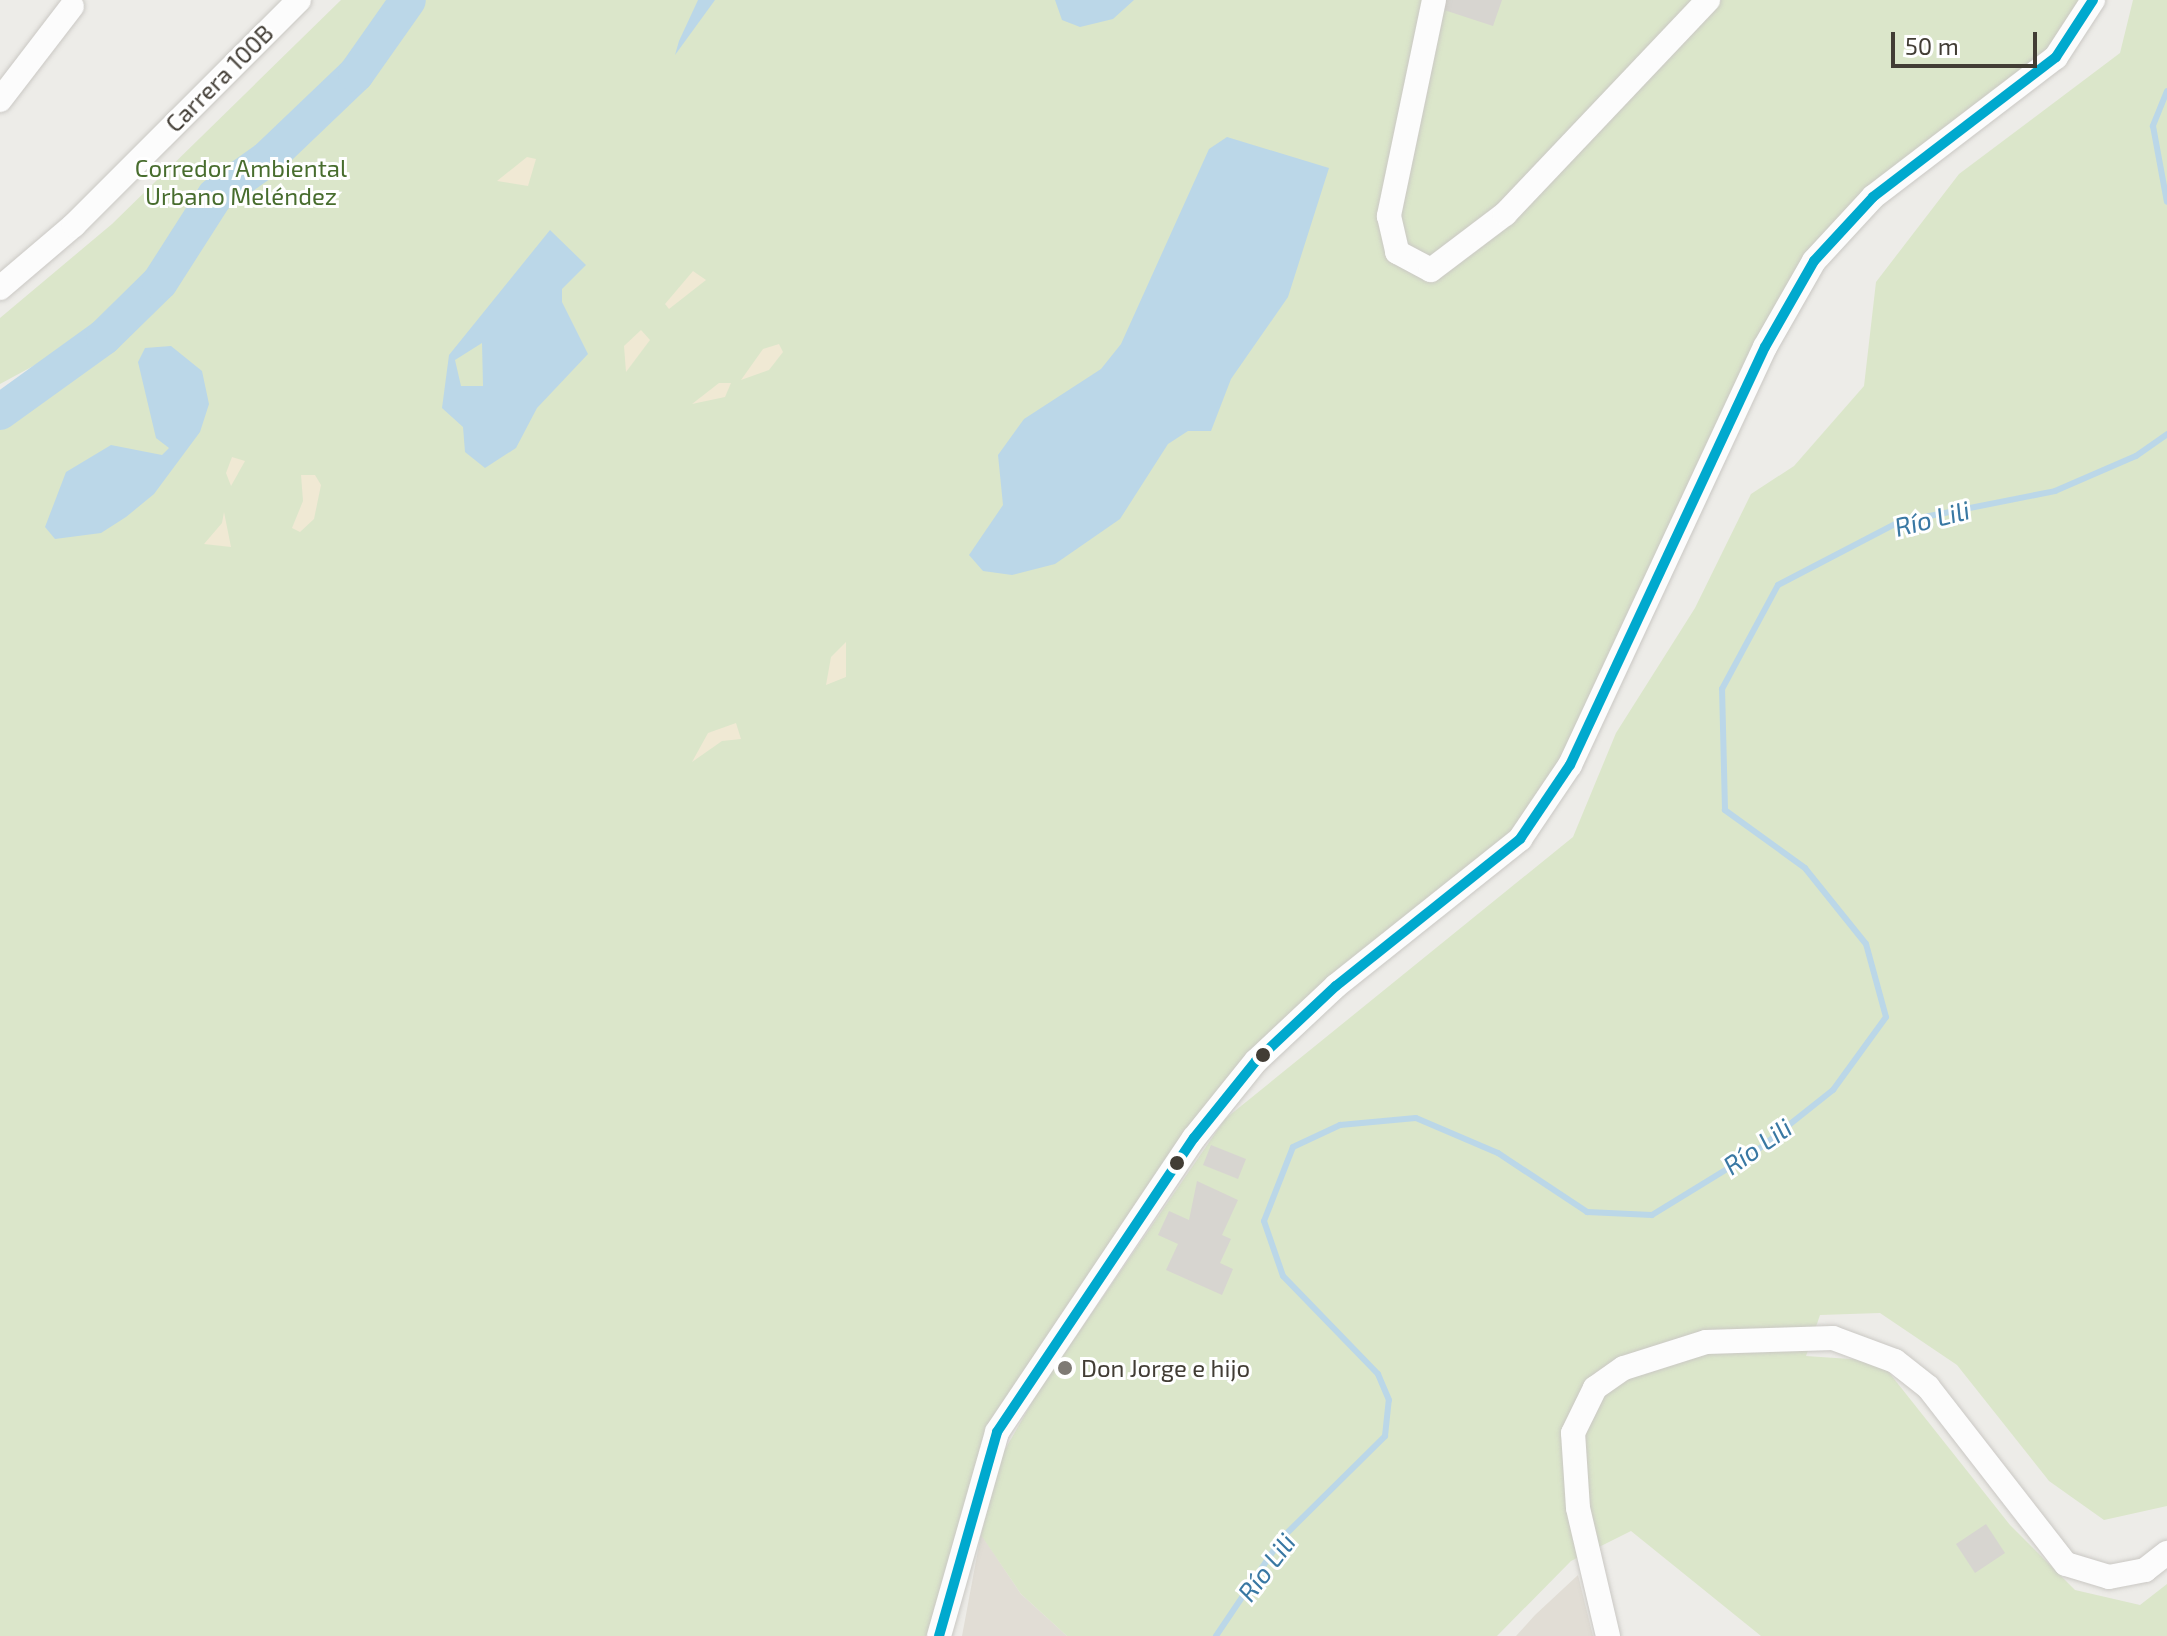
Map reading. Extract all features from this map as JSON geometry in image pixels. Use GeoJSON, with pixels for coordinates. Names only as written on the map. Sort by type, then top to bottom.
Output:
{"type":"FeatureCollection","features":[{"type":"Feature","properties":{"kind":"street","name":"Carrera 100B"},"geometry":{"type":"LineString","coordinates":[[0,288],[74,225],[299,0]]}},
{"type":"Feature","properties":{"kind":"street"},"geometry":{"type":"LineString","coordinates":[[1434,0],[1389,216],[1397,252],[1431,270],[1505,214],[1708,0]]}},
{"type":"Feature","properties":{"kind":"street"},"geometry":{"type":"LineString","coordinates":[[939,1636],[997,1432],[1184,1151],[1256,1061],[1336,986],[1520,839],[1570,765],[1765,347],[1814,261],[1873,197],[2056,57],[2093,0]]}},
{"type":"Feature","properties":{"kind":"street"},"geometry":{"type":"LineString","coordinates":[[0,100],[72,6]]}},
{"type":"Feature","properties":{"kind":"street"},"geometry":{"type":"LineString","coordinates":[[1608,1636],[1578,1508],[1573,1433],[1595,1388],[1624,1368],[1706,1342],[1833,1338],[1895,1361],[1928,1387],[2066,1564],[2109,1577],[2145,1570],[2167,1553]]}},
{"type":"Feature","properties":{"kind":"shaded area"},"geometry":{"type":"Polygon","coordinates":[[[981,1534],[1021,1594],[1067,1636],[962,1636],[981,1534]]]}},
{"type":"Feature","properties":{"kind":"shaded area"},"geometry":{"type":"Polygon","coordinates":[[[1578,1575],[1593,1636],[1516,1636],[1535,1615],[1578,1575]]]}},
{"type":"Feature","properties":{"kind":"green space","name":"Corredor Ambiental Urbano Meléndez"},"geometry":{"type":"Polygon","coordinates":[[[341,0],[2093,0],[2085,21],[1814,261],[1547,804],[1256,1061],[1020,1387],[939,1636],[0,1636],[0,412],[124,317],[0,384],[0,318],[112,224],[341,0]]]}},
{"type":"Feature","properties":{"kind":"green space"},"geometry":{"type":"Polygon","coordinates":[[[2133,0],[2167,0],[2167,1506],[2104,1520],[2049,1481],[1957,1365],[1880,1313],[1820,1315],[1806,1356],[1865,1360],[1887,1370],[2010,1525],[2075,1590],[2140,1605],[2167,1584],[2167,1636],[1761,1636],[1631,1531],[1571,1561],[1497,1636],[1067,1636],[1021,1594],[981,1535],[999,1460],[1039,1390],[1225,1119],[1573,837],[1616,733],[1695,608],[1751,494],[1794,466],[1864,386],[1876,282],[1959,174],[2120,53],[2133,0]]]}},
{"type":"Feature","properties":{"kind":"sand"},"geometry":{"type":"Polygon","coordinates":[[[527,157],[536,159],[528,186],[497,181],[527,157]]]}},
{"type":"Feature","properties":{"kind":"sand"},"geometry":{"type":"Polygon","coordinates":[[[693,271],[706,280],[669,309],[665,304],[693,271]]]}},
{"type":"Feature","properties":{"kind":"sand"},"geometry":{"type":"Polygon","coordinates":[[[641,330],[650,340],[626,372],[624,346],[641,330]]]}},
{"type":"Feature","properties":{"kind":"sand"},"geometry":{"type":"Polygon","coordinates":[[[779,344],[783,352],[769,370],[741,380],[763,349],[779,344]]]}},
{"type":"Feature","properties":{"kind":"sand"},"geometry":{"type":"Polygon","coordinates":[[[719,383],[731,383],[725,397],[692,404],[719,383]]]}},
{"type":"Feature","properties":{"kind":"sand"},"geometry":{"type":"Polygon","coordinates":[[[232,457],[245,461],[231,486],[226,473],[232,457]]]}},
{"type":"Feature","properties":{"kind":"sand"},"geometry":{"type":"Polygon","coordinates":[[[301,475],[315,475],[321,485],[314,519],[300,532],[292,528],[303,501],[301,475]]]}},
{"type":"Feature","properties":{"kind":"sand"},"geometry":{"type":"Polygon","coordinates":[[[224,512],[231,547],[204,544],[222,523],[224,512]]]}},
{"type":"Feature","properties":{"kind":"sand"},"geometry":{"type":"Polygon","coordinates":[[[846,642],[846,677],[826,685],[831,657],[846,642]]]}},
{"type":"Feature","properties":{"kind":"sand"},"geometry":{"type":"Polygon","coordinates":[[[736,723],[741,739],[722,741],[692,762],[708,733],[736,723]]]}},
{"type":"Feature","properties":{"kind":"water"},"geometry":{"type":"Polygon","coordinates":[[[698,0],[715,0],[675,55],[679,41],[698,0]]]}},
{"type":"Feature","properties":{"kind":"water"},"geometry":{"type":"Polygon","coordinates":[[[1055,0],[1134,0],[1113,19],[1080,27],[1062,20],[1055,0]]]}},
{"type":"Feature","properties":{"kind":"water"},"geometry":{"type":"Polygon","coordinates":[[[1227,137],[1329,168],[1288,297],[1231,379],[1211,431],[1188,431],[1168,444],[1120,519],[1055,564],[1012,575],[983,571],[969,555],[1003,505],[998,455],[1024,419],[1101,369],[1121,344],[1209,149],[1227,137]]]}},
{"type":"Feature","properties":{"kind":"water"},"geometry":{"type":"Polygon","coordinates":[[[550,230],[586,265],[562,289],[562,302],[588,354],[537,408],[516,448],[485,468],[465,452],[463,427],[442,408],[449,355],[550,230]],[[482,343],[455,360],[461,386],[483,386],[482,343]]]}},
{"type":"Feature","properties":{"kind":"water"},"geometry":{"type":"Polygon","coordinates":[[[171,346],[202,371],[209,404],[200,432],[154,494],[126,517],[101,533],[55,539],[45,527],[66,472],[111,445],[162,455],[169,448],[156,438],[138,362],[145,348],[171,346]]]}},
{"type":"Feature","properties":{"kind":"building"},"geometry":{"type":"Polygon","coordinates":[[[1440,0],[1502,0],[1493,26],[1438,8],[1440,0]]]}},
{"type":"Feature","properties":{"kind":"building"},"geometry":{"type":"Polygon","coordinates":[[[1211,1145],[1246,1159],[1238,1179],[1203,1165],[1211,1145]]]}},
{"type":"Feature","properties":{"kind":"building"},"geometry":{"type":"Polygon","coordinates":[[[1197,1181],[1238,1200],[1222,1235],[1231,1239],[1220,1263],[1233,1269],[1222,1295],[1166,1270],[1178,1244],[1158,1235],[1169,1211],[1189,1220],[1197,1181]]]}},
{"type":"Feature","properties":{"kind":"building"},"geometry":{"type":"Polygon","coordinates":[[[1986,1524],[2005,1553],[1975,1573],[1956,1544],[1986,1524]]]}},
{"type":"Feature","properties":{"kind":"waterway"},"geometry":{"type":"LineString","coordinates":[[0,412],[104,337],[160,282],[215,196],[267,159],[356,74],[408,0]]}},
{"type":"Feature","properties":{"kind":"waterway","name":"Río Lili"},"geometry":{"type":"LineString","coordinates":[[2167,91],[2153,126],[2167,202]]}},
{"type":"Feature","properties":{"kind":"waterway","name":"Río Lili"},"geometry":{"type":"LineString","coordinates":[[1216,1636],[1282,1538],[1385,1436],[1389,1400],[1378,1374],[1283,1276],[1264,1221],[1293,1147],[1340,1125],[1416,1118],[1498,1153],[1587,1212],[1652,1215],[1755,1152],[1833,1090],[1886,1017],[1866,944],[1805,868],[1725,810],[1722,689],[1778,585],[1899,522],[2055,491],[2136,456],[2167,434]]}},
{"type":"Feature","properties":{"kind":"transit line"},"geometry":{"type":"LineString","coordinates":[[939,1636],[997,1432],[1194,1138],[1256,1061],[1336,986],[1520,839],[1570,765],[1765,347],[1814,261],[1873,197],[2056,57],[2093,0]]}},
{"type":"Feature","properties":{"kind":"place","name":"Don Jorge e hijo"},"geometry":{"type":"Point","coordinates":[1065,1368]}}]}
